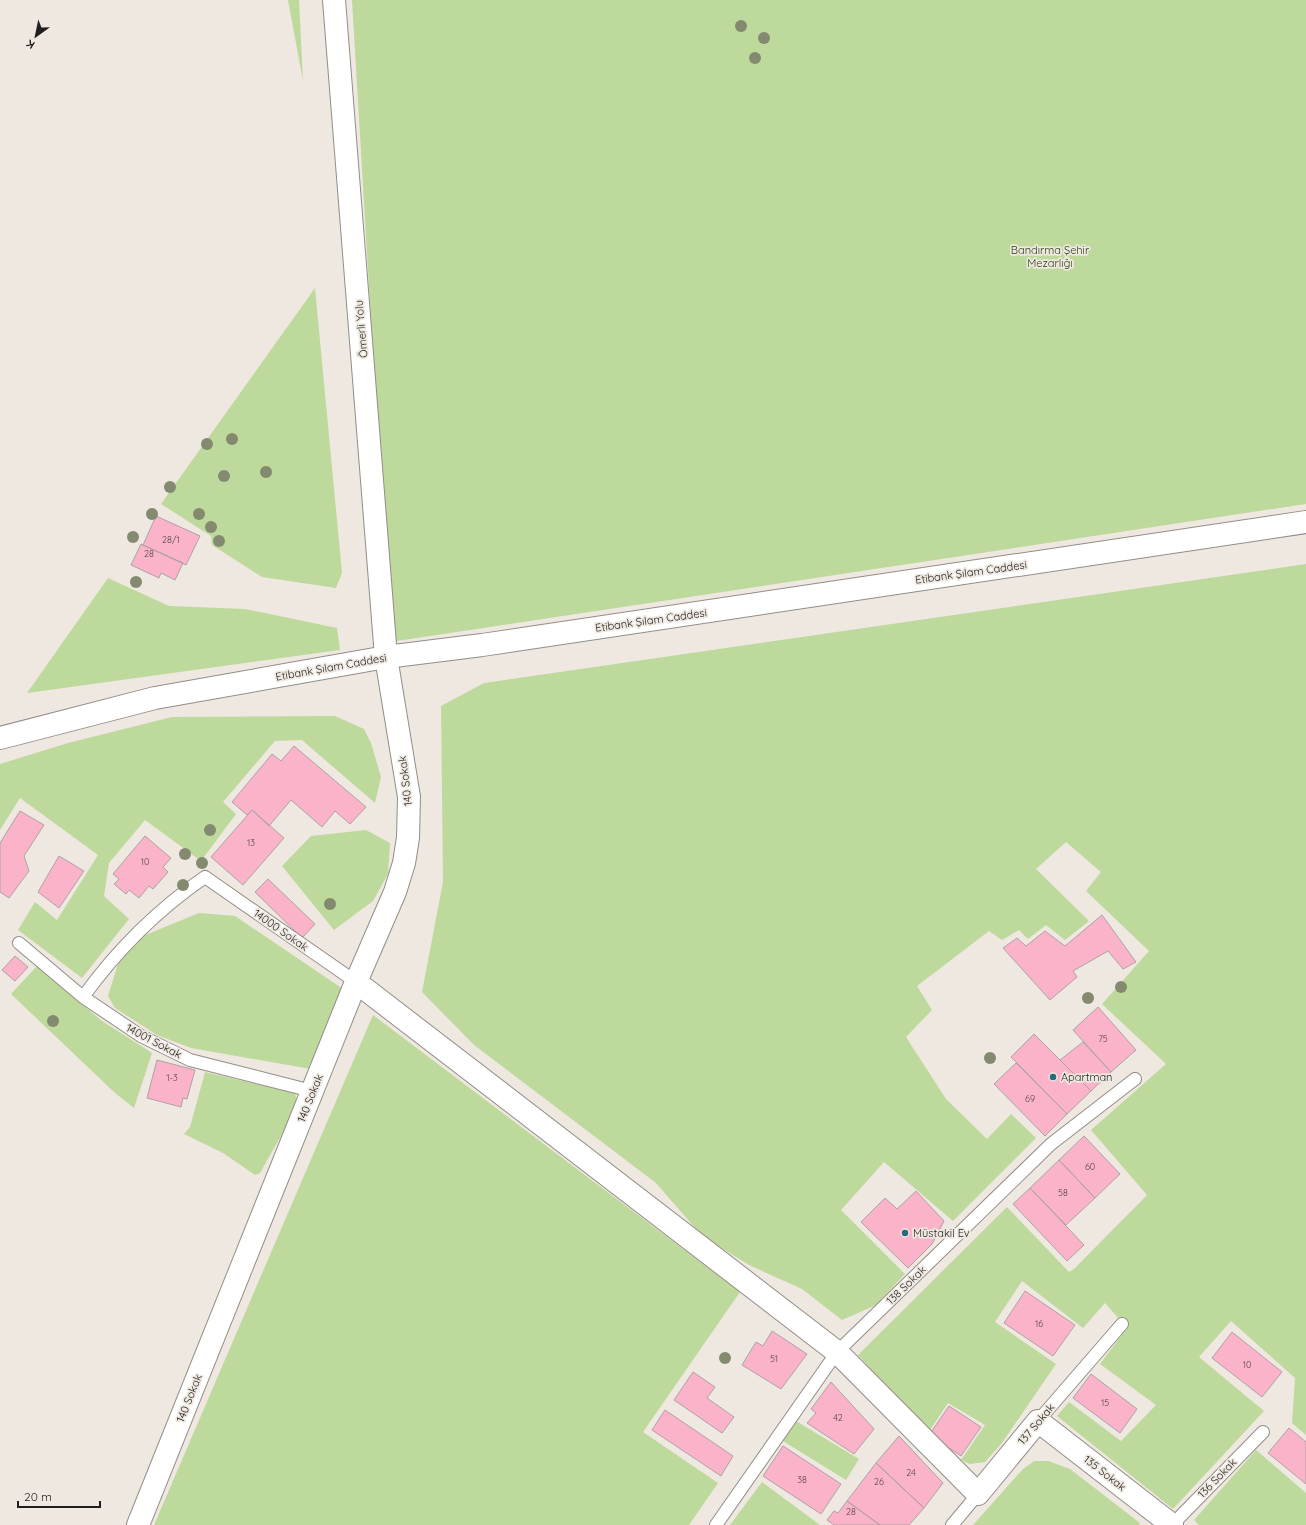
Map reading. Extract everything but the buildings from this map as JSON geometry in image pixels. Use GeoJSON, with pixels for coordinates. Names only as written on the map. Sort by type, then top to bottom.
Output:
{"type":"FeatureCollection","features":[{"type":"Feature","properties":{"kind":"street","name":"Ömerli Yolu"},"geometry":{"type":"LineString","coordinates":[[334,0],[386,658]]}},
{"type":"Feature","properties":{"kind":"street","name":"Etibank Şılam Caddesi"},"geometry":{"type":"LineString","coordinates":[[0,738],[155,698],[386,658],[497,643],[1306,522]]}},
{"type":"Feature","properties":{"kind":"street","name":"140 Sokak"},"geometry":{"type":"LineString","coordinates":[[138,1525],[356,982],[395,892],[404,863],[408,838],[409,797],[386,658]]}},
{"type":"Feature","properties":{"kind":"street"},"geometry":{"type":"LineString","coordinates":[[356,982],[837,1352],[978,1494]]}},
{"type":"Feature","properties":{"kind":"street","name":"137 Sokak"},"geometry":{"type":"LineString","coordinates":[[978,1494],[1038,1421]]}},
{"type":"Feature","properties":{"kind":"street","name":"135 Sokak"},"geometry":{"type":"LineString","coordinates":[[1038,1421],[1172,1525]]}},
{"type":"Feature","properties":{"kind":"lane","name":"14000 Sokak"},"geometry":{"type":"LineString","coordinates":[[83,997],[103,970],[133,936],[182,893],[205,877],[356,982]]}},
{"type":"Feature","properties":{"kind":"lane","name":"14001 Sokak"},"geometry":{"type":"LineString","coordinates":[[20,943],[83,997],[141,1036],[190,1060],[312,1091]]}},
{"type":"Feature","properties":{"kind":"lane","name":"138 Sokak"},"geometry":{"type":"LineString","coordinates":[[716,1525],[837,1352],[1051,1144],[1135,1079]]}},
{"type":"Feature","properties":{"kind":"lane","name":"137 Sokak"},"geometry":{"type":"LineString","coordinates":[[1038,1421],[1122,1324]]}},
{"type":"Feature","properties":{"kind":"lane","name":"136 Sokak"},"geometry":{"type":"LineString","coordinates":[[1172,1525],[1263,1432]]}},
{"type":"Feature","properties":{"kind":"lane","name":"137 Sokak"},"geometry":{"type":"LineString","coordinates":[[952,1525],[978,1494]]}},
{"type":"Feature","properties":{"kind":"green space"},"geometry":{"type":"Polygon","coordinates":[[[288,0],[299,0],[303,81],[288,0]]]}},
{"type":"Feature","properties":{"kind":"green space","name":"Bandırma Şehir Mezarlığı"},"geometry":{"type":"Polygon","coordinates":[[[352,0],[1306,0],[1306,504],[390,642],[352,0]]]}},
{"type":"Feature","properties":{"kind":"green space"},"geometry":{"type":"Polygon","coordinates":[[[315,288],[342,573],[336,588],[262,577],[212,545],[211,536],[161,504],[315,288]]]}},
{"type":"Feature","properties":{"kind":"green space"},"geometry":{"type":"Polygon","coordinates":[[[1306,564],[1306,1435],[1292,1423],[1295,1378],[1231,1321],[1199,1357],[1264,1411],[1173,1509],[1057,1416],[1069,1402],[1121,1441],[1156,1405],[1100,1364],[1127,1328],[1105,1303],[1083,1328],[1022,1281],[995,1322],[1056,1364],[1002,1443],[985,1462],[970,1464],[961,1460],[985,1425],[948,1403],[928,1433],[858,1355],[1007,1207],[1069,1272],[1074,1269],[1147,1195],[1091,1130],[1166,1064],[1102,1004],[1149,951],[1086,891],[1101,872],[1066,842],[1036,869],[1089,921],[1065,940],[1046,925],[1028,939],[1019,930],[1002,940],[989,931],[917,986],[932,1010],[906,1037],[946,1099],[987,1139],[1011,1114],[1036,1138],[953,1221],[884,1162],[841,1210],[905,1274],[876,1305],[842,1320],[802,1289],[749,1265],[702,1236],[656,1183],[474,1045],[422,992],[443,882],[441,706],[484,683],[1306,564]]]}},
{"type":"Feature","properties":{"kind":"green space"},"geometry":{"type":"Polygon","coordinates":[[[108,578],[169,606],[245,609],[337,628],[340,650],[27,693],[108,578]]]}},
{"type":"Feature","properties":{"kind":"green space"},"geometry":{"type":"Polygon","coordinates":[[[335,716],[364,729],[371,743],[381,777],[375,803],[302,740],[275,741],[223,802],[236,814],[201,861],[145,820],[109,863],[104,896],[129,919],[82,978],[18,930],[35,902],[57,920],[98,855],[20,798],[0,830],[0,764],[68,743],[172,717],[335,716]]]}},
{"type":"Feature","properties":{"kind":"green space"},"geometry":{"type":"Polygon","coordinates":[[[366,830],[390,843],[388,874],[373,901],[334,930],[282,866],[311,836],[366,830]]]}},
{"type":"Feature","properties":{"kind":"green space"},"geometry":{"type":"Polygon","coordinates":[[[199,913],[235,916],[343,989],[311,1069],[191,1048],[157,1035],[115,1008],[108,996],[118,964],[143,936],[199,913]]]}},
{"type":"Feature","properties":{"kind":"green space"},"geometry":{"type":"Polygon","coordinates":[[[37,966],[102,1021],[152,1053],[134,1108],[115,1093],[11,994],[37,966]]]}},
{"type":"Feature","properties":{"kind":"green space"},"geometry":{"type":"Polygon","coordinates":[[[373,1015],[740,1292],[643,1432],[718,1483],[689,1525],[154,1525],[373,1015]]]}},
{"type":"Feature","properties":{"kind":"green space"},"geometry":{"type":"Polygon","coordinates":[[[205,1072],[295,1093],[298,1106],[260,1173],[255,1175],[223,1153],[184,1134],[190,1127],[205,1072]]]}},
{"type":"Feature","properties":{"kind":"green space"},"geometry":{"type":"Polygon","coordinates":[[[796,1421],[859,1459],[846,1480],[783,1441],[796,1421]]]}},
{"type":"Feature","properties":{"kind":"green space"},"geometry":{"type":"Polygon","coordinates":[[[1256,1450],[1306,1493],[1306,1525],[1199,1525],[1194,1520],[1256,1450]]]}},
{"type":"Feature","properties":{"kind":"green space"},"geometry":{"type":"Polygon","coordinates":[[[1034,1461],[1048,1461],[1070,1469],[1140,1523],[1139,1525],[973,1525],[1023,1469],[1034,1461]]]}},
{"type":"Feature","properties":{"kind":"green space"},"geometry":{"type":"Polygon","coordinates":[[[762,1482],[820,1525],[730,1525],[762,1482]]]}},
{"type":"Feature","properties":{"kind":"place","name":"Apartman"},"geometry":{"type":"Point","coordinates":[1053,1077]}},
{"type":"Feature","properties":{"kind":"place","name":"Müstakil Ev"},"geometry":{"type":"Point","coordinates":[905,1233]}}]}
